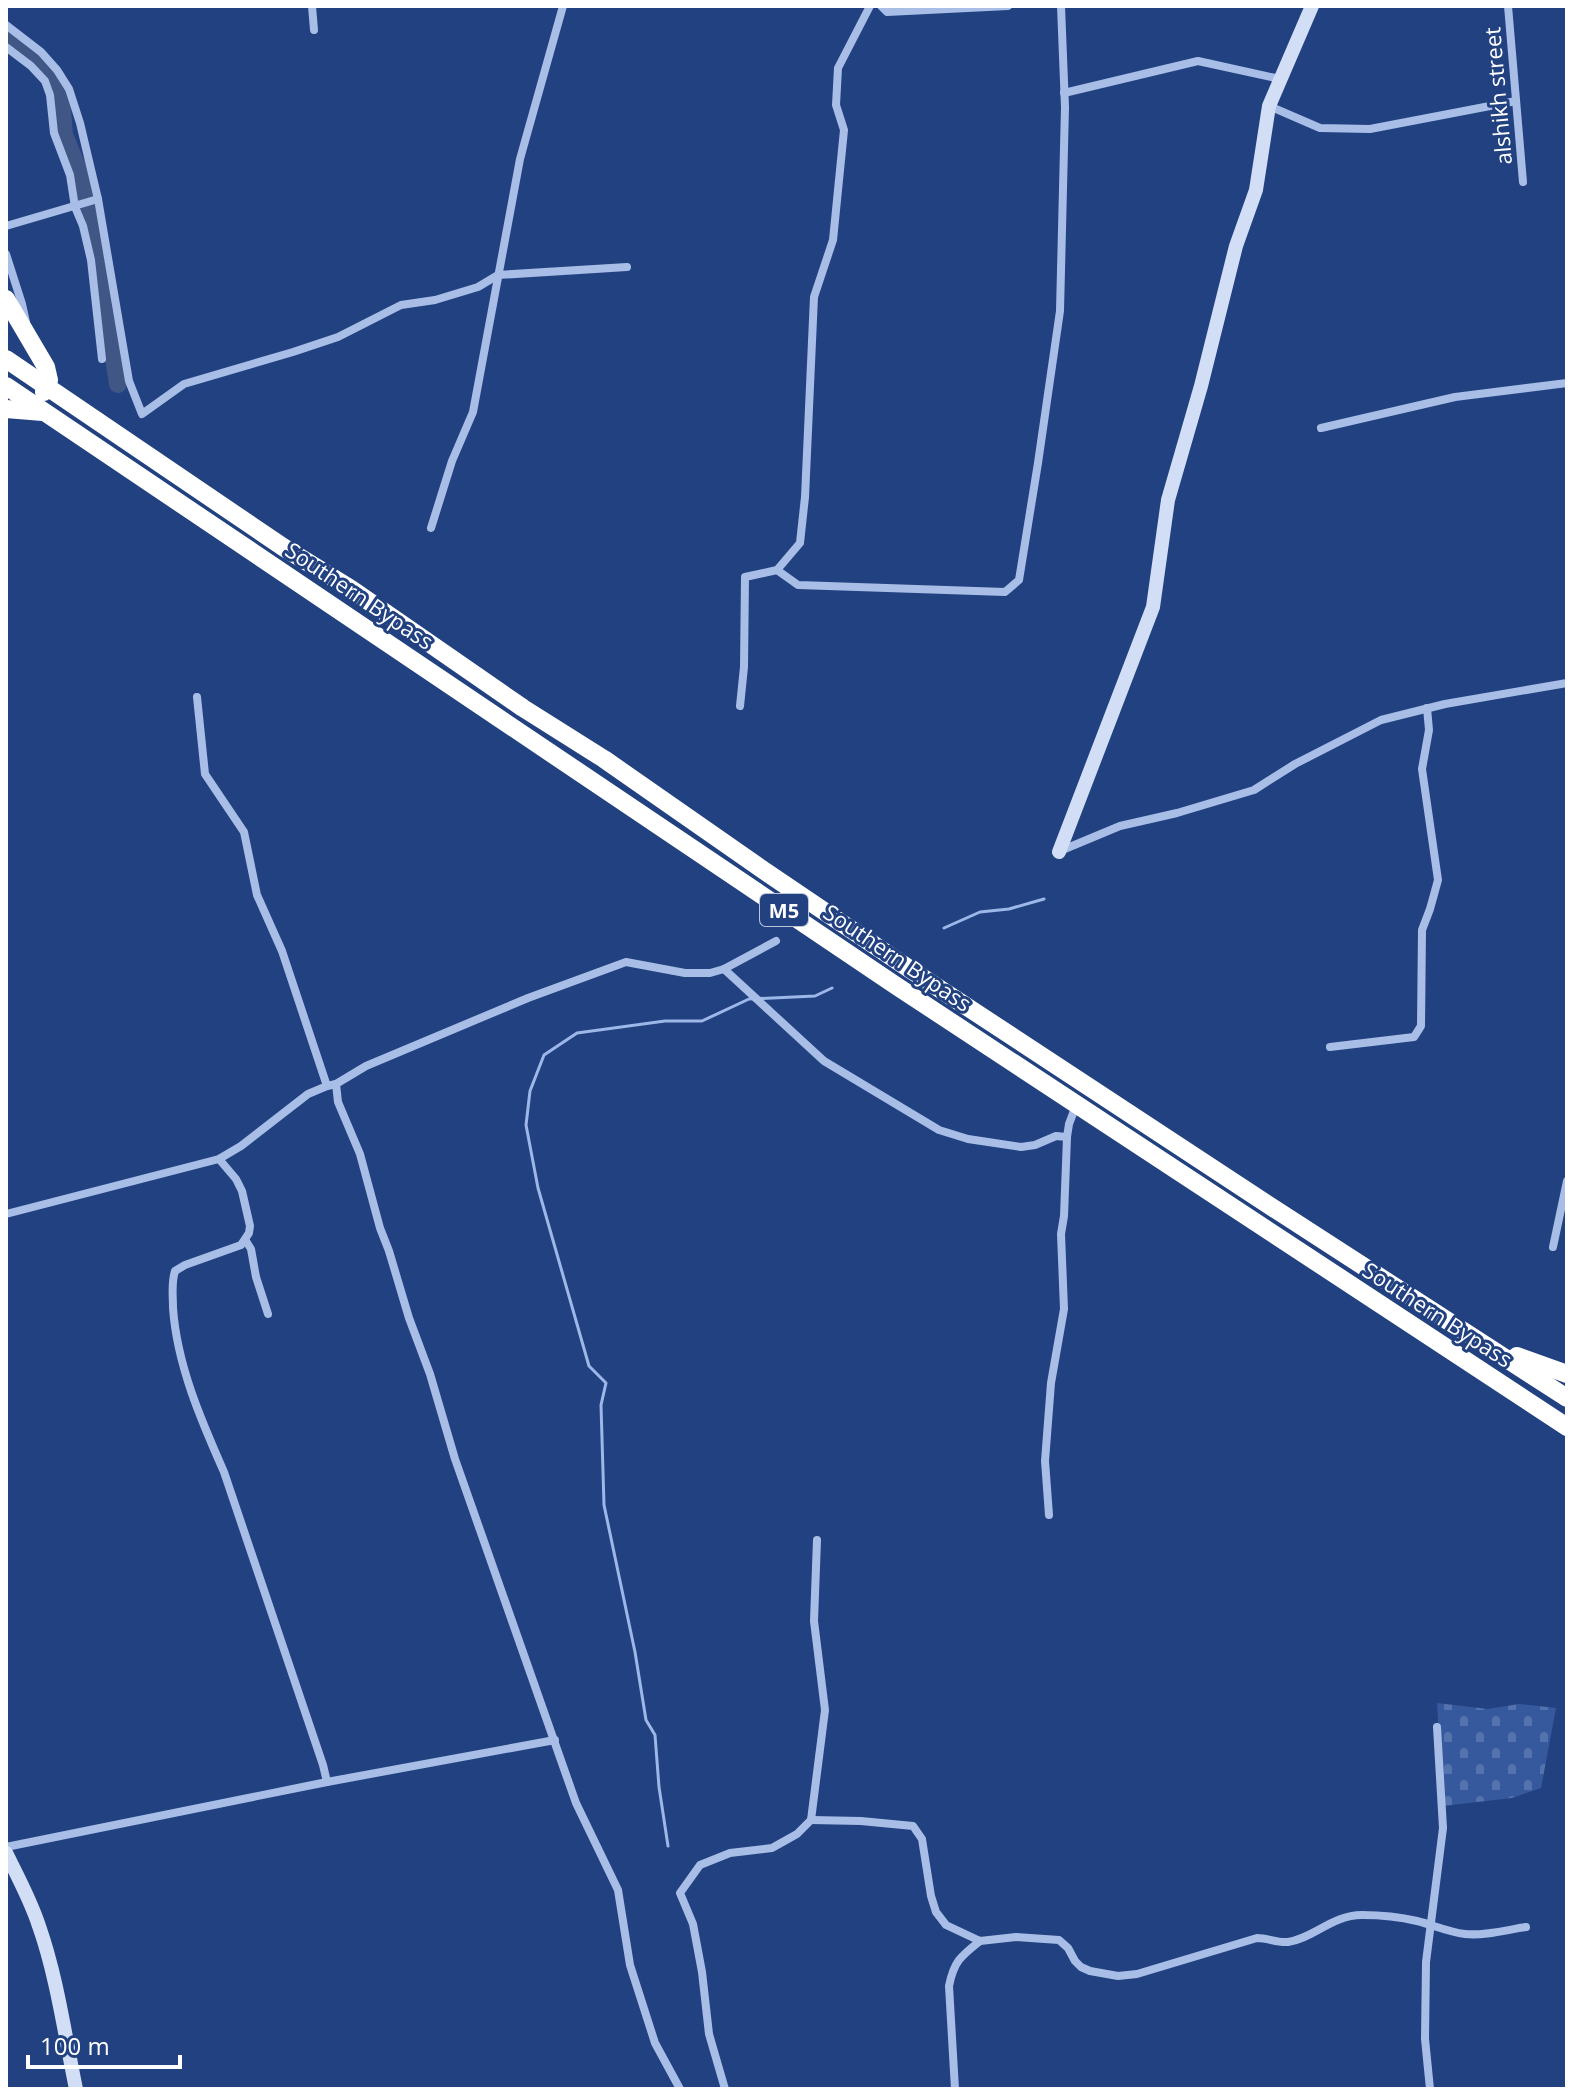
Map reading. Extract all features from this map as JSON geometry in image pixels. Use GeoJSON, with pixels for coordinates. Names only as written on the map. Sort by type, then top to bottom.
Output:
{"type":"FeatureCollection","features":[{"type":"Feature","properties":{"kind":"highway"},"geometry":{"type":"LineString","coordinates":[[6,299],[48,374],[48,387],[40,409],[23,412],[6,409]]}},
{"type":"Feature","properties":{"kind":"highway","name":"Southern Bypass"},"geometry":{"type":"LineString","coordinates":[[6,359],[523,708],[618,768],[957,1000],[1567,1398]]}},
{"type":"Feature","properties":{"kind":"highway","name":"Southern Bypass"},"geometry":{"type":"LineString","coordinates":[[6,386],[898,987],[1567,1427]]}},
{"type":"Feature","properties":{"kind":"highway"},"geometry":{"type":"LineString","coordinates":[[1491,1347],[1567,1374]]}},
{"type":"Feature","properties":{"kind":"street"},"geometry":{"type":"LineString","coordinates":[[312,6],[314,30]]}},
{"type":"Feature","properties":{"kind":"street"},"geometry":{"type":"LineString","coordinates":[[431,528],[452,461],[473,412],[520,159],[563,6]]}},
{"type":"Feature","properties":{"kind":"street"},"geometry":{"type":"LineString","coordinates":[[740,706],[744,667],[745,577],[777,570],[800,543],[814,297],[833,240],[844,130],[836,105],[838,68],[870,6]]}},
{"type":"Feature","properties":{"kind":"street"},"geometry":{"type":"LineString","coordinates":[[881,6],[887,12],[1008,6]]}},
{"type":"Feature","properties":{"kind":"street"},"geometry":{"type":"LineString","coordinates":[[777,570],[798,585],[1005,592],[1019,580],[1060,311],[1064,93],[1061,6]]}},
{"type":"Feature","properties":{"kind":"street"},"geometry":{"type":"LineString","coordinates":[[1059,852],[1153,607],[1168,500],[1236,246],[1256,190],[1269,106],[1312,6]]}},
{"type":"Feature","properties":{"kind":"street","name":"alshikh street"},"geometry":{"type":"LineString","coordinates":[[1508,6],[1523,182]]}},
{"type":"Feature","properties":{"kind":"street"},"geometry":{"type":"LineString","coordinates":[[6,25],[41,52],[69,89],[98,199],[129,381],[142,414],[184,384],[338,337],[401,305],[435,300],[478,287],[498,275],[627,267]]}},
{"type":"Feature","properties":{"kind":"street"},"geometry":{"type":"LineString","coordinates":[[6,47],[45,81],[50,95],[54,133],[70,175],[75,207],[91,260],[102,359]]}},
{"type":"Feature","properties":{"kind":"street"},"geometry":{"type":"LineString","coordinates":[[1064,93],[1198,61],[1280,79]]}},
{"type":"Feature","properties":{"kind":"street"},"geometry":{"type":"LineString","coordinates":[[1269,106],[1320,128],[1370,129],[1516,101]]}},
{"type":"Feature","properties":{"kind":"street"},"geometry":{"type":"LineString","coordinates":[[6,226],[98,199]]}},
{"type":"Feature","properties":{"kind":"street"},"geometry":{"type":"LineString","coordinates":[[6,254],[22,304],[27,335]]}},
{"type":"Feature","properties":{"kind":"street"},"geometry":{"type":"LineString","coordinates":[[1321,428],[1455,397],[1567,383]]}},
{"type":"Feature","properties":{"kind":"street"},"geometry":{"type":"LineString","coordinates":[[1059,852],[1120,826],[1254,790],[1295,764],[1381,720],[1445,704],[1567,683]]}},
{"type":"Feature","properties":{"kind":"street"},"geometry":{"type":"LineString","coordinates":[[197,697],[205,774],[244,832],[257,895],[282,951],[360,1154],[380,1228],[430,1374],[455,1459],[576,1803],[618,1890],[630,1965],[655,2043],[680,2089]]}},
{"type":"Feature","properties":{"kind":"street"},"geometry":{"type":"LineString","coordinates":[[1330,1047],[1414,1037],[1421,1026],[1422,930],[1438,880],[1422,769],[1429,730],[1427,708]]}},
{"type":"Feature","properties":{"kind":"street"},"geometry":{"type":"LineString","coordinates":[[6,1214],[219,1159],[241,1146],[308,1094],[465,1023],[626,962],[685,973],[710,973],[724,969],[776,941]]}},
{"type":"Feature","properties":{"kind":"street"},"geometry":{"type":"LineString","coordinates":[[724,969],[824,1061],[939,1130],[968,1139],[1021,1147],[1056,1136],[1067,1137]]}},
{"type":"Feature","properties":{"kind":"street"},"geometry":{"type":"LineString","coordinates":[[1049,1515],[1045,1461],[1051,1383],[1064,1309],[1061,1234],[1067,1137],[1077,1103]]}},
{"type":"Feature","properties":{"kind":"street"},"geometry":{"type":"LineString","coordinates":[[219,1159],[242,1191],[250,1226],[246,1241],[241,1245],[175,1271],[172,1285],[178,1344],[327,1782]]}},
{"type":"Feature","properties":{"kind":"street"},"geometry":{"type":"LineString","coordinates":[[1553,1247],[1567,1181]]}},
{"type":"Feature","properties":{"kind":"street"},"geometry":{"type":"LineString","coordinates":[[246,1241],[251,1249],[268,1314]]}},
{"type":"Feature","properties":{"kind":"street"},"geometry":{"type":"LineString","coordinates":[[725,2089],[709,2034],[693,1924],[680,1893],[700,1865],[730,1853],[772,1848],[797,1834],[811,1820],[825,1710],[814,1621],[817,1540]]}},
{"type":"Feature","properties":{"kind":"street"},"geometry":{"type":"LineString","coordinates":[[1430,2089],[1424,2002],[1429,1924],[1438,1879],[1443,1828],[1437,1727]]}},
{"type":"Feature","properties":{"kind":"street"},"geometry":{"type":"LineString","coordinates":[[76,2089],[40,1927],[6,1850],[327,1782],[555,1740]]}},
{"type":"Feature","properties":{"kind":"street"},"geometry":{"type":"LineString","coordinates":[[811,1820],[913,1826],[922,1839],[936,1912],[946,1925],[980,1941],[1016,1937],[1059,1940],[1085,1969],[1110,1975],[1137,1974],[1257,1938],[1292,1941],[1335,1920],[1351,1916],[1412,1919],[1470,1934],[1526,1927]]}},
{"type":"Feature","properties":{"kind":"street"},"geometry":{"type":"LineString","coordinates":[[955,2089],[949,1986],[952,1970],[959,1959],[980,1941]]}},
{"type":"Feature","properties":{"kind":"green space"},"geometry":{"type":"Polygon","coordinates":[[[1437,1703],[1488,1709],[1519,1704],[1556,1708],[1541,1788],[1512,1798],[1443,1806],[1437,1703]]]}},
{"type":"Feature","properties":{"kind":"waterway"},"geometry":{"type":"LineString","coordinates":[[6,39],[32,56],[54,80],[62,110],[64,135],[78,169],[103,263],[104,294],[118,384]]}},
{"type":"Feature","properties":{"kind":"waterway"},"geometry":{"type":"LineString","coordinates":[[944,928],[980,912],[1009,909],[1044,899]]}},
{"type":"Feature","properties":{"kind":"waterway"},"geometry":{"type":"LineString","coordinates":[[668,1846],[655,1735],[646,1720],[604,1505],[601,1405],[606,1383],[589,1366],[538,1188],[526,1125],[530,1091],[544,1055],[577,1033],[665,1021],[702,1021],[749,999],[815,996],[832,988]]}}]}
